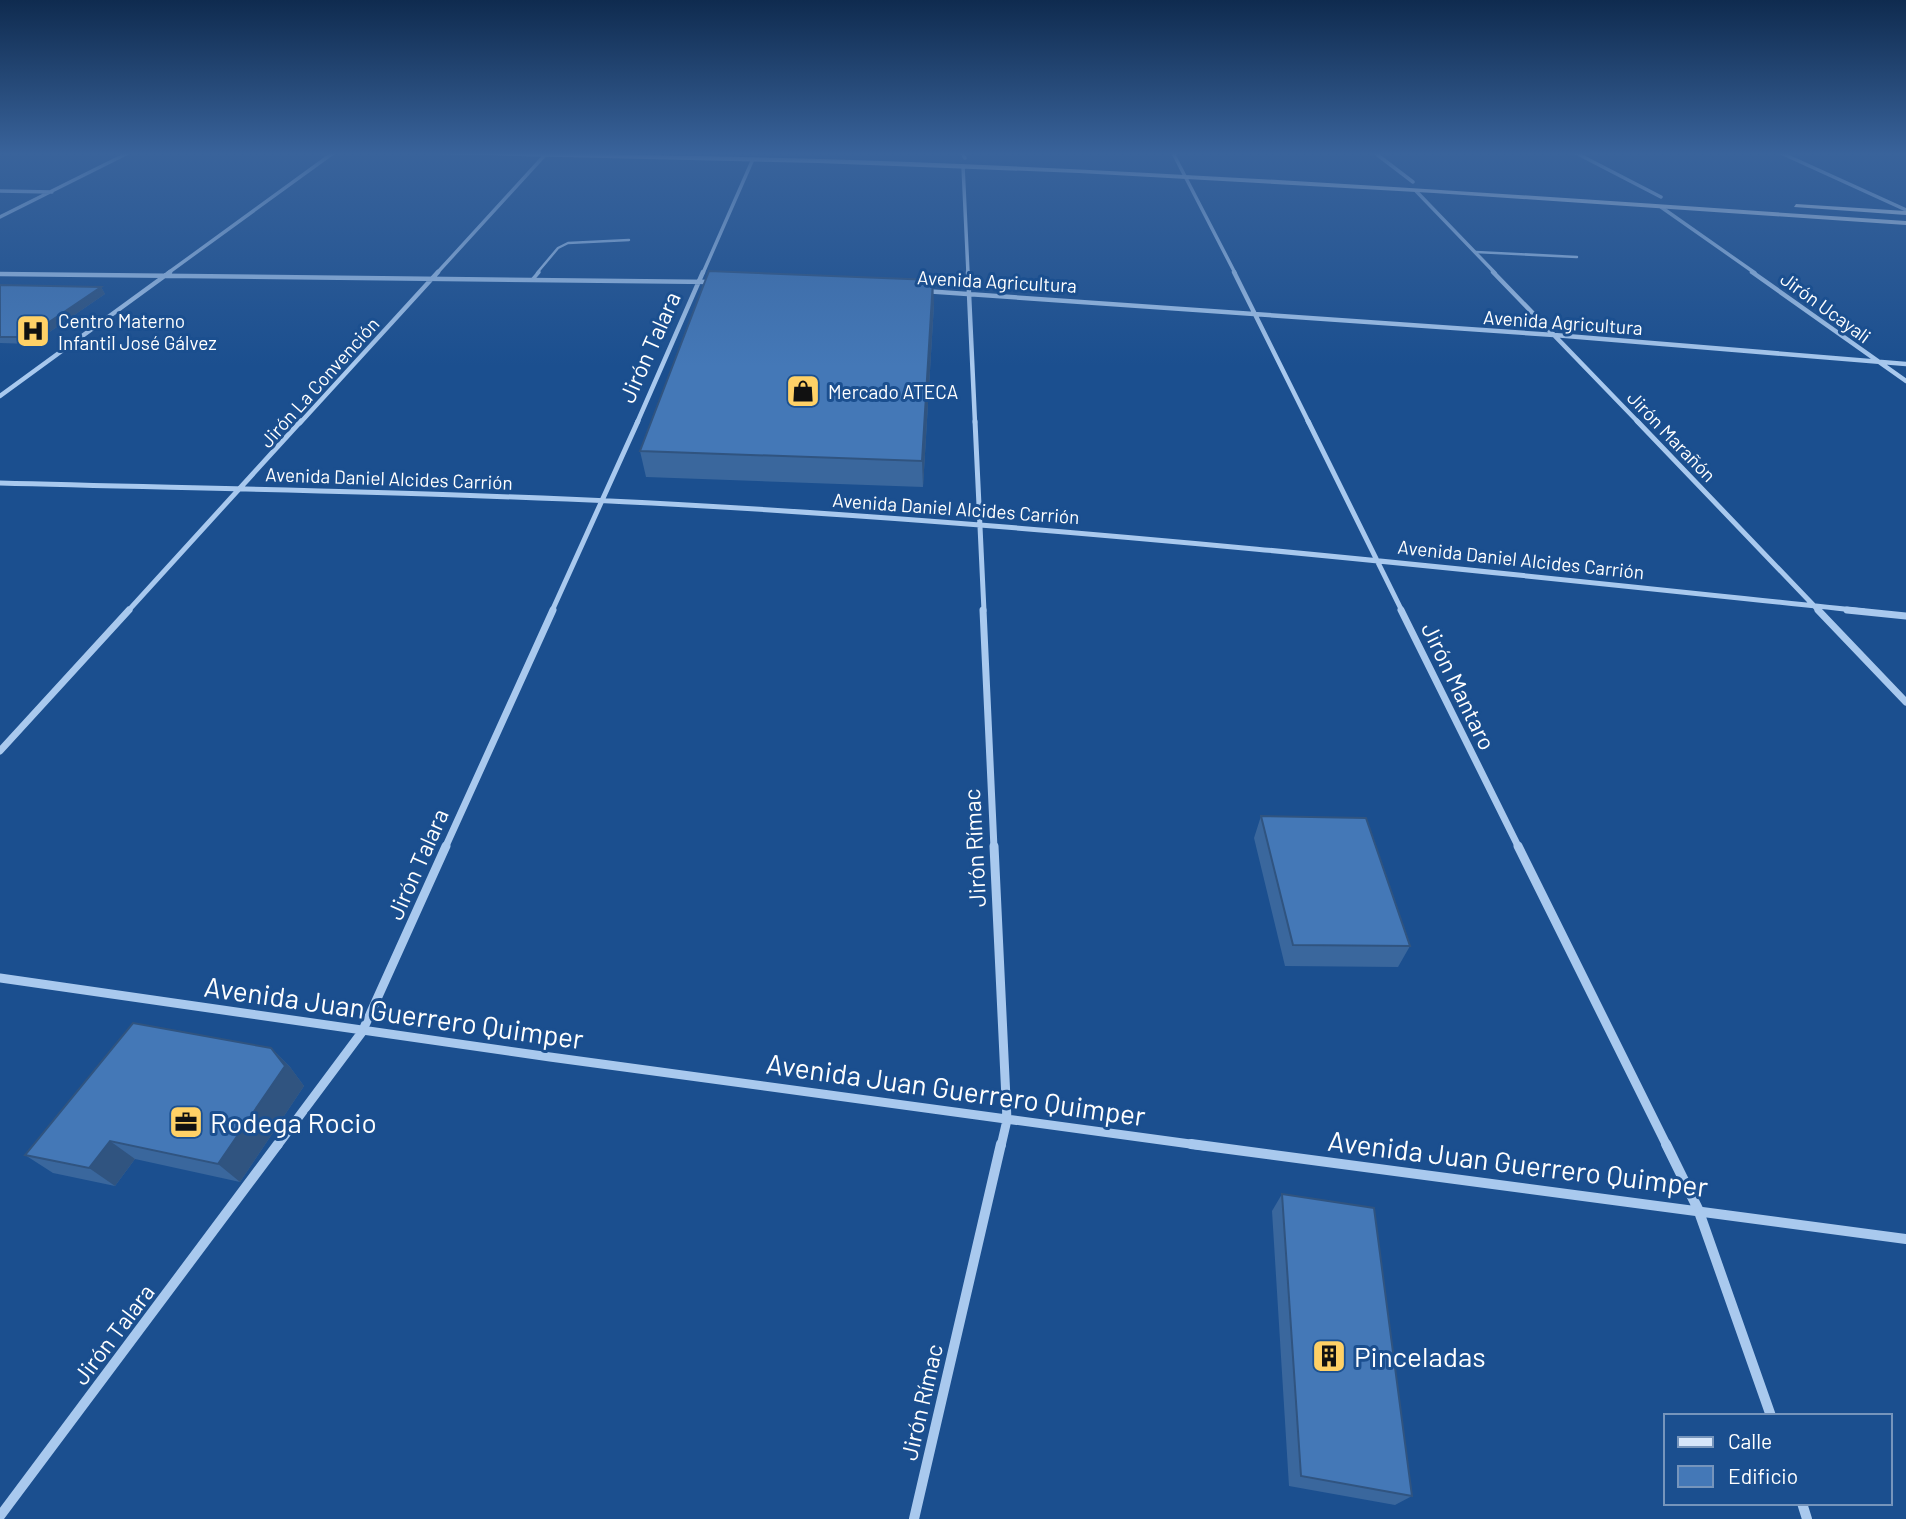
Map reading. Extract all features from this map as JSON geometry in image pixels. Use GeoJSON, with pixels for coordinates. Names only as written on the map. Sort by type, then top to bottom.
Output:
{"type":"FeatureCollection","features":[{"type":"Feature","properties":{"kind":"street"},"geometry":{"type":"LineString","coordinates":[[0,396],[236,224]]}},
{"type":"Feature","properties":{"kind":"street","name":"Jirón La Convención"},"geometry":{"type":"LineString","coordinates":[[0,751],[482,224]]}},
{"type":"Feature","properties":{"kind":"street","name":"Jirón Talara"},"geometry":{"type":"LineString","coordinates":[[0,1517],[362,1032],[603,500],[724,224]]}},
{"type":"Feature","properties":{"kind":"street","name":"Jirón Rímac"},"geometry":{"type":"LineString","coordinates":[[914,1519],[1007,1119],[965,224]]}},
{"type":"Feature","properties":{"kind":"street","name":"Jirón Mantaro"},"geometry":{"type":"LineString","coordinates":[[1210,224],[1698,1209],[1771,1414]]}},
{"type":"Feature","properties":{"kind":"street","name":"Jirón Marañón"},"geometry":{"type":"LineString","coordinates":[[1448,224],[1906,702]]}},
{"type":"Feature","properties":{"kind":"street","name":"Jirón Ucayali"},"geometry":{"type":"LineString","coordinates":[[1685,224],[1906,381]]}},
{"type":"Feature","properties":{"kind":"street"},"geometry":{"type":"LineString","coordinates":[[0,274],[433,277],[725,283]]}},
{"type":"Feature","properties":{"kind":"street","name":"Avenida Agricultura"},"geometry":{"type":"LineString","coordinates":[[914,290],[1554,335],[1906,364]]}},
{"type":"Feature","properties":{"kind":"street","name":"Avenida Daniel Alcides Carrión"},"geometry":{"type":"LineString","coordinates":[[0,484],[603,500],[979,524],[1378,560],[1906,617]]}},
{"type":"Feature","properties":{"kind":"street","name":"Avenida Juan Guerrero Quimper"},"geometry":{"type":"LineString","coordinates":[[0,978],[362,1032],[1906,1239]]}},
{"type":"Feature","properties":{"kind":"lane"},"geometry":{"type":"LineString","coordinates":[[533,279],[558,248],[568,243],[629,240]]}},
{"type":"Feature","properties":{"kind":"lane"},"geometry":{"type":"LineString","coordinates":[[1476,252],[1577,257]]}},
{"type":"Feature","properties":{"kind":"building","name":"Mercado ATECA"},"geometry":{"type":"Polygon","coordinates":[[[709,271],[933,280],[922,461],[640,451],[709,271]]]}},
{"type":"Feature","properties":{"kind":"building"},"geometry":{"type":"Polygon","coordinates":[[[0,285],[101,287],[27,337],[0,337],[0,285]]]}},
{"type":"Feature","properties":{"kind":"building"},"geometry":{"type":"Polygon","coordinates":[[[1261,816],[1366,818],[1410,946],[1293,945],[1261,816]]]}},
{"type":"Feature","properties":{"kind":"building","name":"Rodega Rocio"},"geometry":{"type":"Polygon","coordinates":[[[133,1023],[271,1048],[285,1066],[218,1164],[110,1141],[89,1168],[25,1155],[133,1023]]]}},
{"type":"Feature","properties":{"kind":"building","name":"Pinceladas"},"geometry":{"type":"Polygon","coordinates":[[[1282,1194],[1374,1208],[1412,1496],[1301,1476],[1282,1194]]]}},
{"type":"Feature","properties":{"kind":"place","name":"Centro Materno Infantil José Gálvez"},"geometry":{"type":"Point","coordinates":[33,331]}},
{"type":"Feature","properties":{"kind":"place","name":"Mercado ATECA"},"geometry":{"type":"Point","coordinates":[803,391]}},
{"type":"Feature","properties":{"kind":"place","name":"Rodega Rocio"},"geometry":{"type":"Point","coordinates":[186,1122]}},
{"type":"Feature","properties":{"kind":"place","name":"Pinceladas"},"geometry":{"type":"Point","coordinates":[1329,1356]}}]}
